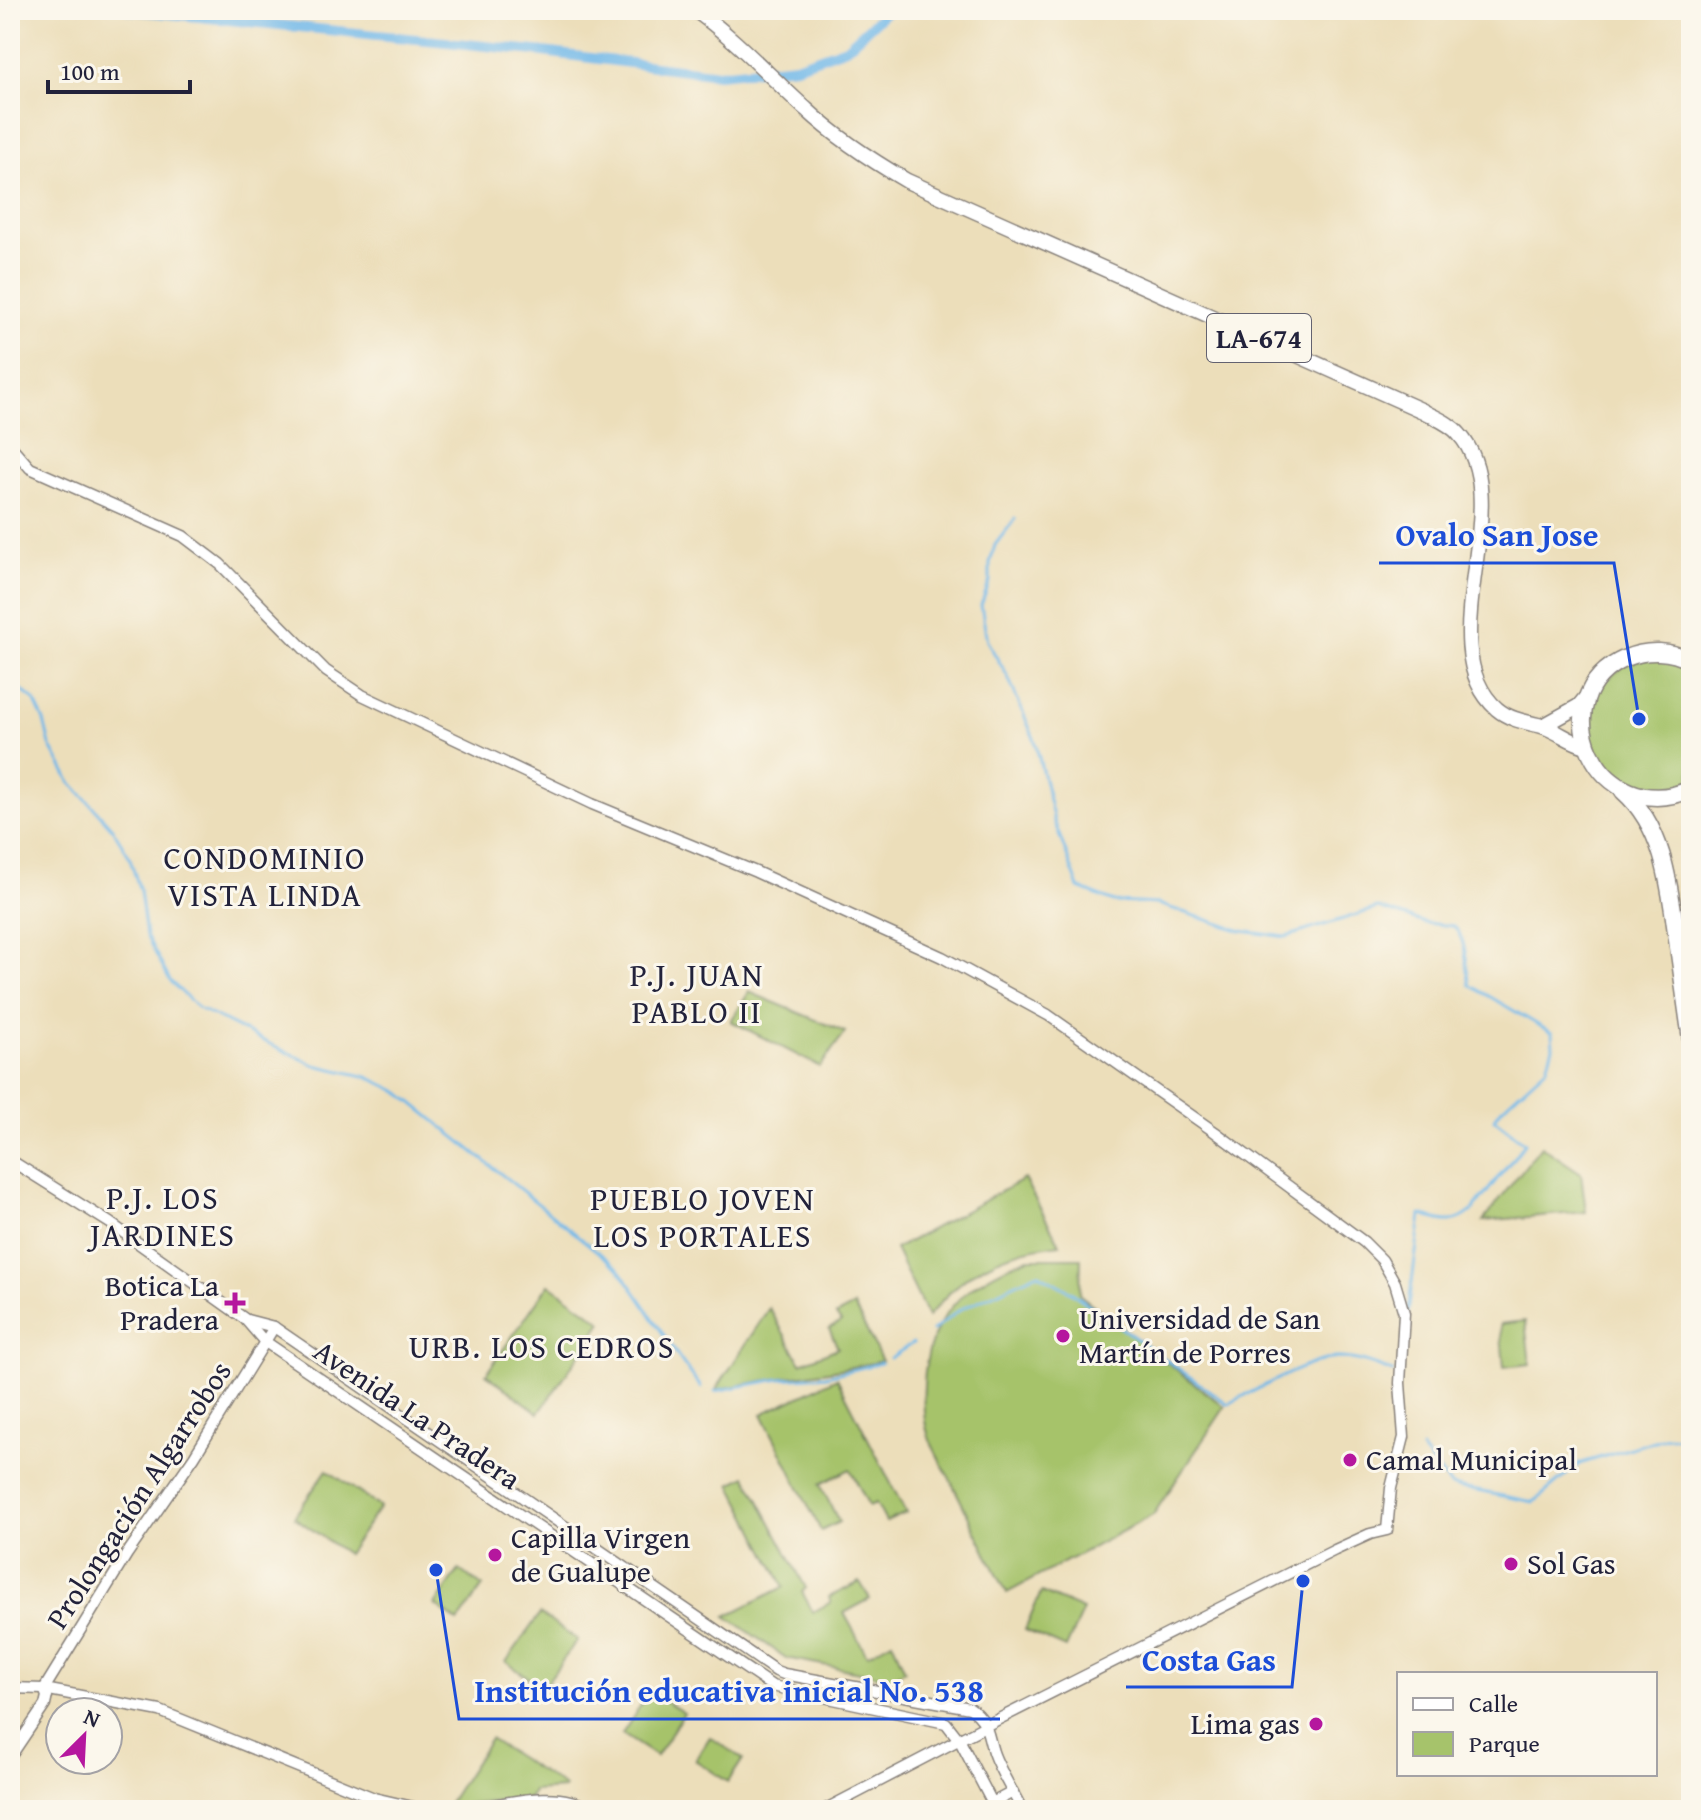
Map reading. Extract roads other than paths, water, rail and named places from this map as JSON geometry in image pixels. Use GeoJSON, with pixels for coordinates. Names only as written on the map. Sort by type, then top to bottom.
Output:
{"type":"FeatureCollection","features":[{"type":"Feature","properties":{"kind":"highway"},"geometry":{"type":"LineString","coordinates":[[1691,661],[1659,652],[1633,655],[1610,668],[1593,689],[1584,711],[1587,746],[1597,767],[1642,812],[1661,853],[1686,972],[1691,1039]]}},
{"type":"Feature","properties":{"kind":"highway"},"geometry":{"type":"LineString","coordinates":[[1605,776],[1616,785],[1640,795],[1667,796],[1691,789]]}},
{"type":"Feature","properties":{"kind":"main road","name":"LA-674"},"geometry":{"type":"LineString","coordinates":[[695,10],[836,135],[867,158],[907,181],[1423,411],[1457,431],[1473,454],[1481,493],[1470,639],[1472,669],[1486,696],[1499,711],[1587,746]]}},
{"type":"Feature","properties":{"kind":"main road"},"geometry":{"type":"LineString","coordinates":[[1543,726],[1579,706],[1593,689]]}},
{"type":"Feature","properties":{"kind":"street"},"geometry":{"type":"LineString","coordinates":[[10,445],[30,468],[183,536],[220,564],[326,671],[362,695],[592,804],[756,872],[942,957],[1048,1015],[1291,1188],[1364,1242],[1382,1260],[1395,1283],[1404,1313],[1400,1383],[1404,1437],[1391,1488],[1387,1530],[1335,1550],[824,1810]]}},
{"type":"Feature","properties":{"kind":"street","name":"Avenida La Pradera"},"geometry":{"type":"LineString","coordinates":[[10,1160],[110,1223],[245,1319],[264,1341],[772,1686],[946,1723]]}},
{"type":"Feature","properties":{"kind":"street","name":"Avenida La Pradera"},"geometry":{"type":"LineString","coordinates":[[245,1319],[274,1327],[776,1671],[970,1708],[987,1725]]}},
{"type":"Feature","properties":{"kind":"street","name":"Prolongación Algarrobos"},"geometry":{"type":"LineString","coordinates":[[10,1757],[45,1705],[47,1696],[44,1689],[274,1327]]}},
{"type":"Feature","properties":{"kind":"street"},"geometry":{"type":"LineString","coordinates":[[10,1688],[44,1689],[160,1711],[374,1798],[426,1810]]}},
{"type":"Feature","properties":{"kind":"street"},"geometry":{"type":"LineString","coordinates":[[953,1705],[946,1723],[960,1741],[994,1806],[1013,1792]]}},
{"type":"Feature","properties":{"kind":"street"},"geometry":{"type":"LineString","coordinates":[[987,1725],[993,1751],[1022,1810]]}},
{"type":"Feature","properties":{"kind":"street"},"geometry":{"type":"LineString","coordinates":[[466,1810],[558,1798],[578,1801],[591,1810]]}},
{"type":"Feature","properties":{"kind":"waterway"},"geometry":{"type":"LineString","coordinates":[[130,10],[535,51],[718,74],[796,66],[846,48],[888,10]]}},
{"type":"Feature","properties":{"kind":"waterway"},"geometry":{"type":"LineString","coordinates":[[1015,519],[995,545],[990,563],[990,581],[981,605],[987,641],[1008,677],[1035,741],[1054,821],[1079,888],[1114,902],[1158,904],[1242,931],[1286,937],[1378,908],[1425,923],[1454,926],[1464,947],[1470,985],[1552,1033],[1553,1047],[1547,1067],[1494,1119],[1525,1143],[1466,1215],[1454,1221],[1421,1215],[1408,1312]]}},
{"type":"Feature","properties":{"kind":"waterway"},"geometry":{"type":"LineString","coordinates":[[10,681],[34,700],[50,745],[70,781],[112,828],[129,856],[140,891],[146,935],[170,981],[198,1008],[278,1048],[315,1065],[368,1077],[399,1092],[618,1268],[701,1387]]}},
{"type":"Feature","properties":{"kind":"waterway"},"geometry":{"type":"LineString","coordinates":[[932,1331],[961,1309],[1038,1273],[1071,1292],[1228,1404],[1326,1360],[1352,1359],[1393,1372]]}},
{"type":"Feature","properties":{"kind":"waterway"},"geometry":{"type":"LineString","coordinates":[[890,1358],[913,1343]]}},
{"type":"Feature","properties":{"kind":"waterway"},"geometry":{"type":"LineString","coordinates":[[715,1391],[780,1379],[826,1376],[881,1363]]}},
{"type":"Feature","properties":{"kind":"waterway"},"geometry":{"type":"LineString","coordinates":[[1421,1449],[1451,1486],[1534,1502],[1579,1464],[1667,1437],[1691,1439]]}},
{"type":"Feature","properties":{"kind":"place","name":"Ovalo San Jose"},"geometry":{"type":"Point","coordinates":[1639,719]}},
{"type":"Feature","properties":{"kind":"place","name":"Botica La Pradera"},"geometry":{"type":"Point","coordinates":[235,1303]}},
{"type":"Feature","properties":{"kind":"place","name":"Universidad de San Martín de Porres"},"geometry":{"type":"Point","coordinates":[1063,1336]}},
{"type":"Feature","properties":{"kind":"place","name":"Camal Municipal"},"geometry":{"type":"Point","coordinates":[1350,1460]}},
{"type":"Feature","properties":{"kind":"place","name":"Capilla Virgen de Gualupe"},"geometry":{"type":"Point","coordinates":[495,1555]}},
{"type":"Feature","properties":{"kind":"place","name":"Sol Gas"},"geometry":{"type":"Point","coordinates":[1511,1564]}},
{"type":"Feature","properties":{"kind":"place","name":"Institución educativa inicial No. 538"},"geometry":{"type":"Point","coordinates":[436,1570]}},
{"type":"Feature","properties":{"kind":"place","name":"Costa Gas"},"geometry":{"type":"Point","coordinates":[1303,1581]}},
{"type":"Feature","properties":{"kind":"place","name":"Lima gas"},"geometry":{"type":"Point","coordinates":[1316,1724]}},
{"type":"Feature","properties":{"kind":"district","name":"CONDOMINIO VISTA LINDA"},"geometry":{"type":"Point","coordinates":[265,876]}},
{"type":"Feature","properties":{"kind":"district","name":"P.J. JUAN PABLO II"},"geometry":{"type":"Point","coordinates":[697,994]}},
{"type":"Feature","properties":{"kind":"district","name":"P.J. LOS JARDINES"},"geometry":{"type":"Point","coordinates":[163,1216]}},
{"type":"Feature","properties":{"kind":"district","name":"PUEBLO JOVEN LOS PORTALES"},"geometry":{"type":"Point","coordinates":[703,1218]}},
{"type":"Feature","properties":{"kind":"district","name":"URB. LOS CEDROS"},"geometry":{"type":"Point","coordinates":[542,1347]}}]}
